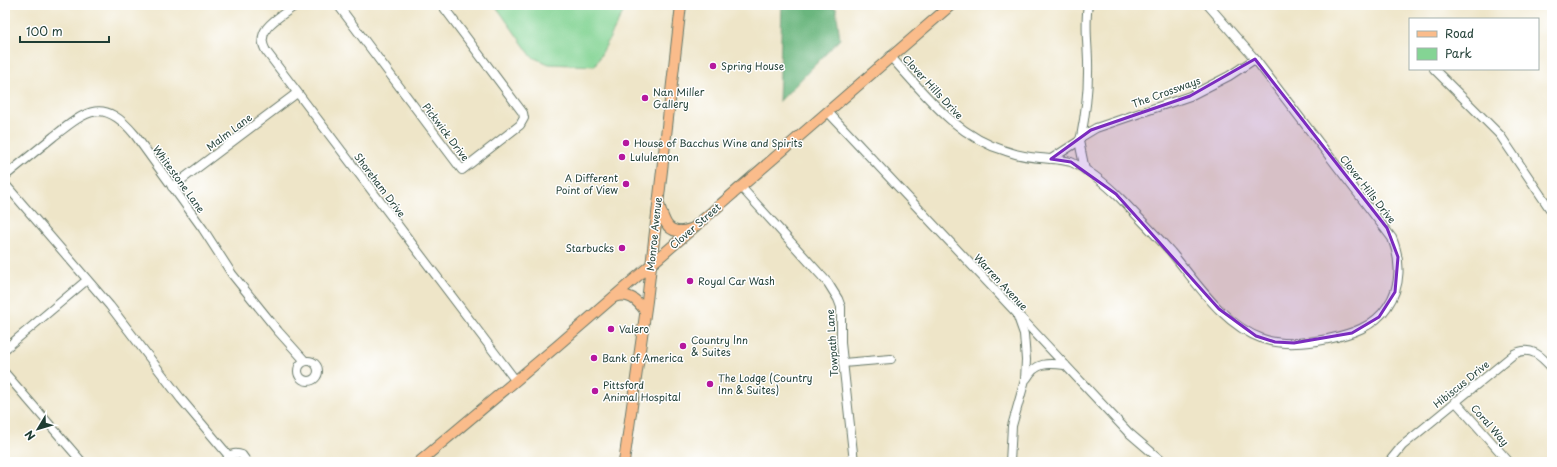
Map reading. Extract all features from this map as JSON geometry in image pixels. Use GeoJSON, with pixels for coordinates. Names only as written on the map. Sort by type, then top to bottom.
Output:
{"type":"FeatureCollection","features":[{"type":"Feature","properties":{"kind":"main road","name":"Monroe Avenue"},"geometry":{"type":"LineString","coordinates":[[624,462],[645,311],[681,5]]}},
{"type":"Feature","properties":{"kind":"main road","name":"Clover Street"},"geometry":{"type":"LineString","coordinates":[[419,462],[614,297],[828,112],[946,7]]}},
{"type":"Feature","properties":{"kind":"main road"},"geometry":{"type":"LineString","coordinates":[[658,199],[665,223],[670,228],[680,232],[693,228]]}},
{"type":"Feature","properties":{"kind":"main road"},"geometry":{"type":"LineString","coordinates":[[614,297],[620,295],[632,297],[637,300],[645,311]]}},
{"type":"Feature","properties":{"kind":"street","name":"Shoreham Drive"},"geometry":{"type":"LineString","coordinates":[[296,5],[267,27],[262,35],[262,40],[266,51],[516,380]]}},
{"type":"Feature","properties":{"kind":"street","name":"Pickwick Drive"},"geometry":{"type":"LineString","coordinates":[[338,5],[462,170],[520,126],[524,118],[522,113],[442,5]]}},
{"type":"Feature","properties":{"kind":"street"},"geometry":{"type":"LineString","coordinates":[[1085,170],[1080,139],[1088,91],[1088,5]]}},
{"type":"Feature","properties":{"kind":"street","name":"Clover Hills Drive"},"geometry":{"type":"LineString","coordinates":[[890,56],[952,123],[964,132],[982,142],[1003,150],[1026,156],[1070,162],[1085,170],[1116,194],[1135,213],[1219,309],[1250,333],[1275,342],[1294,344],[1338,337],[1362,329],[1371,324],[1386,309],[1398,282],[1398,257],[1392,238],[1255,59],[1208,5]]}},
{"type":"Feature","properties":{"kind":"street","name":"The Crossways"},"geometry":{"type":"LineString","coordinates":[[1080,139],[1096,128],[1201,91],[1255,59]]}},
{"type":"Feature","properties":{"kind":"street"},"geometry":{"type":"LineString","coordinates":[[1435,70],[1500,135],[1552,212]]}},
{"type":"Feature","properties":{"kind":"street","name":"Malm Lane"},"geometry":{"type":"LineString","coordinates":[[172,187],[298,93]]}},
{"type":"Feature","properties":{"kind":"street","name":"Whitestone Lane"},"geometry":{"type":"LineString","coordinates":[[5,176],[75,119],[86,113],[99,111],[111,114],[126,124],[172,187],[232,274],[279,333],[305,361]]}},
{"type":"Feature","properties":{"kind":"street","name":"Warren Avenue"},"geometry":{"type":"LineString","coordinates":[[828,112],[1140,444],[1163,462]]}},
{"type":"Feature","properties":{"kind":"street"},"geometry":{"type":"LineString","coordinates":[[1051,159],[1080,139]]}},
{"type":"Feature","properties":{"kind":"street"},"geometry":{"type":"LineString","coordinates":[[5,184],[110,306],[227,459],[239,454],[245,458],[247,462]]}},
{"type":"Feature","properties":{"kind":"street","name":"Towpath Lane"},"geometry":{"type":"LineString","coordinates":[[741,187],[833,290],[838,299],[842,316],[840,343],[854,462]]}},
{"type":"Feature","properties":{"kind":"street"},"geometry":{"type":"LineString","coordinates":[[5,349],[87,280]]}},
{"type":"Feature","properties":{"kind":"street"},"geometry":{"type":"LineString","coordinates":[[1010,462],[1010,438],[1014,416],[1025,380],[1026,360],[1024,334],[1018,315]]}},
{"type":"Feature","properties":{"kind":"street","name":"Hibiscus Drive"},"geometry":{"type":"LineString","coordinates":[[1389,462],[1402,446],[1455,401],[1518,351],[1524,350],[1535,352],[1552,368]]}},
{"type":"Feature","properties":{"kind":"street"},"geometry":{"type":"LineString","coordinates":[[843,363],[891,359]]}},
{"type":"Feature","properties":{"kind":"street"},"geometry":{"type":"LineString","coordinates":[[1025,380],[1032,369],[1039,366],[1051,363],[1065,365]]}},
{"type":"Feature","properties":{"kind":"street"},"geometry":{"type":"LineString","coordinates":[[5,373],[82,462]]}},
{"type":"Feature","properties":{"kind":"street","name":"Coral Way"},"geometry":{"type":"LineString","coordinates":[[1455,401],[1509,462]]}},
{"type":"Feature","properties":{"kind":"highlighted area"},"geometry":{"type":"Polygon","coordinates":[[[1255,59],[1387,228],[1398,257],[1395,292],[1379,317],[1352,333],[1294,343],[1275,342],[1256,336],[1219,309],[1116,194],[1071,162],[1051,159],[1091,130],[1190,96],[1255,59]]]}},
{"type":"Feature","properties":{"kind":"green space"},"geometry":{"type":"Polygon","coordinates":[[[495,5],[627,5],[595,66],[549,64],[532,57],[495,5]]]}},
{"type":"Feature","properties":{"kind":"green space"},"geometry":{"type":"Polygon","coordinates":[[[782,5],[836,8],[840,39],[779,102],[782,5]]]}},
{"type":"Feature","properties":{"kind":"place","name":"Spring House"},"geometry":{"type":"Point","coordinates":[713,66]}},
{"type":"Feature","properties":{"kind":"place","name":"Nan Miller Gallery"},"geometry":{"type":"Point","coordinates":[645,98]}},
{"type":"Feature","properties":{"kind":"place","name":"House of Bacchus Wine and Spirits"},"geometry":{"type":"Point","coordinates":[626,143]}},
{"type":"Feature","properties":{"kind":"place","name":"Lululemon"},"geometry":{"type":"Point","coordinates":[622,157]}},
{"type":"Feature","properties":{"kind":"place","name":"A Different Point of View"},"geometry":{"type":"Point","coordinates":[626,184]}},
{"type":"Feature","properties":{"kind":"place","name":"Starbucks"},"geometry":{"type":"Point","coordinates":[622,248]}},
{"type":"Feature","properties":{"kind":"place","name":"Royal Car Wash"},"geometry":{"type":"Point","coordinates":[690,281]}},
{"type":"Feature","properties":{"kind":"place","name":"Valero"},"geometry":{"type":"Point","coordinates":[611,329]}},
{"type":"Feature","properties":{"kind":"place","name":"Country Inn & Suites"},"geometry":{"type":"Point","coordinates":[683,346]}},
{"type":"Feature","properties":{"kind":"place","name":"Bank of America"},"geometry":{"type":"Point","coordinates":[594,358]}},
{"type":"Feature","properties":{"kind":"place","name":"The Lodge (Country Inn & Suites)"},"geometry":{"type":"Point","coordinates":[710,384]}},
{"type":"Feature","properties":{"kind":"place","name":"Pittsford Animal Hospital"},"geometry":{"type":"Point","coordinates":[595,391]}}]}
